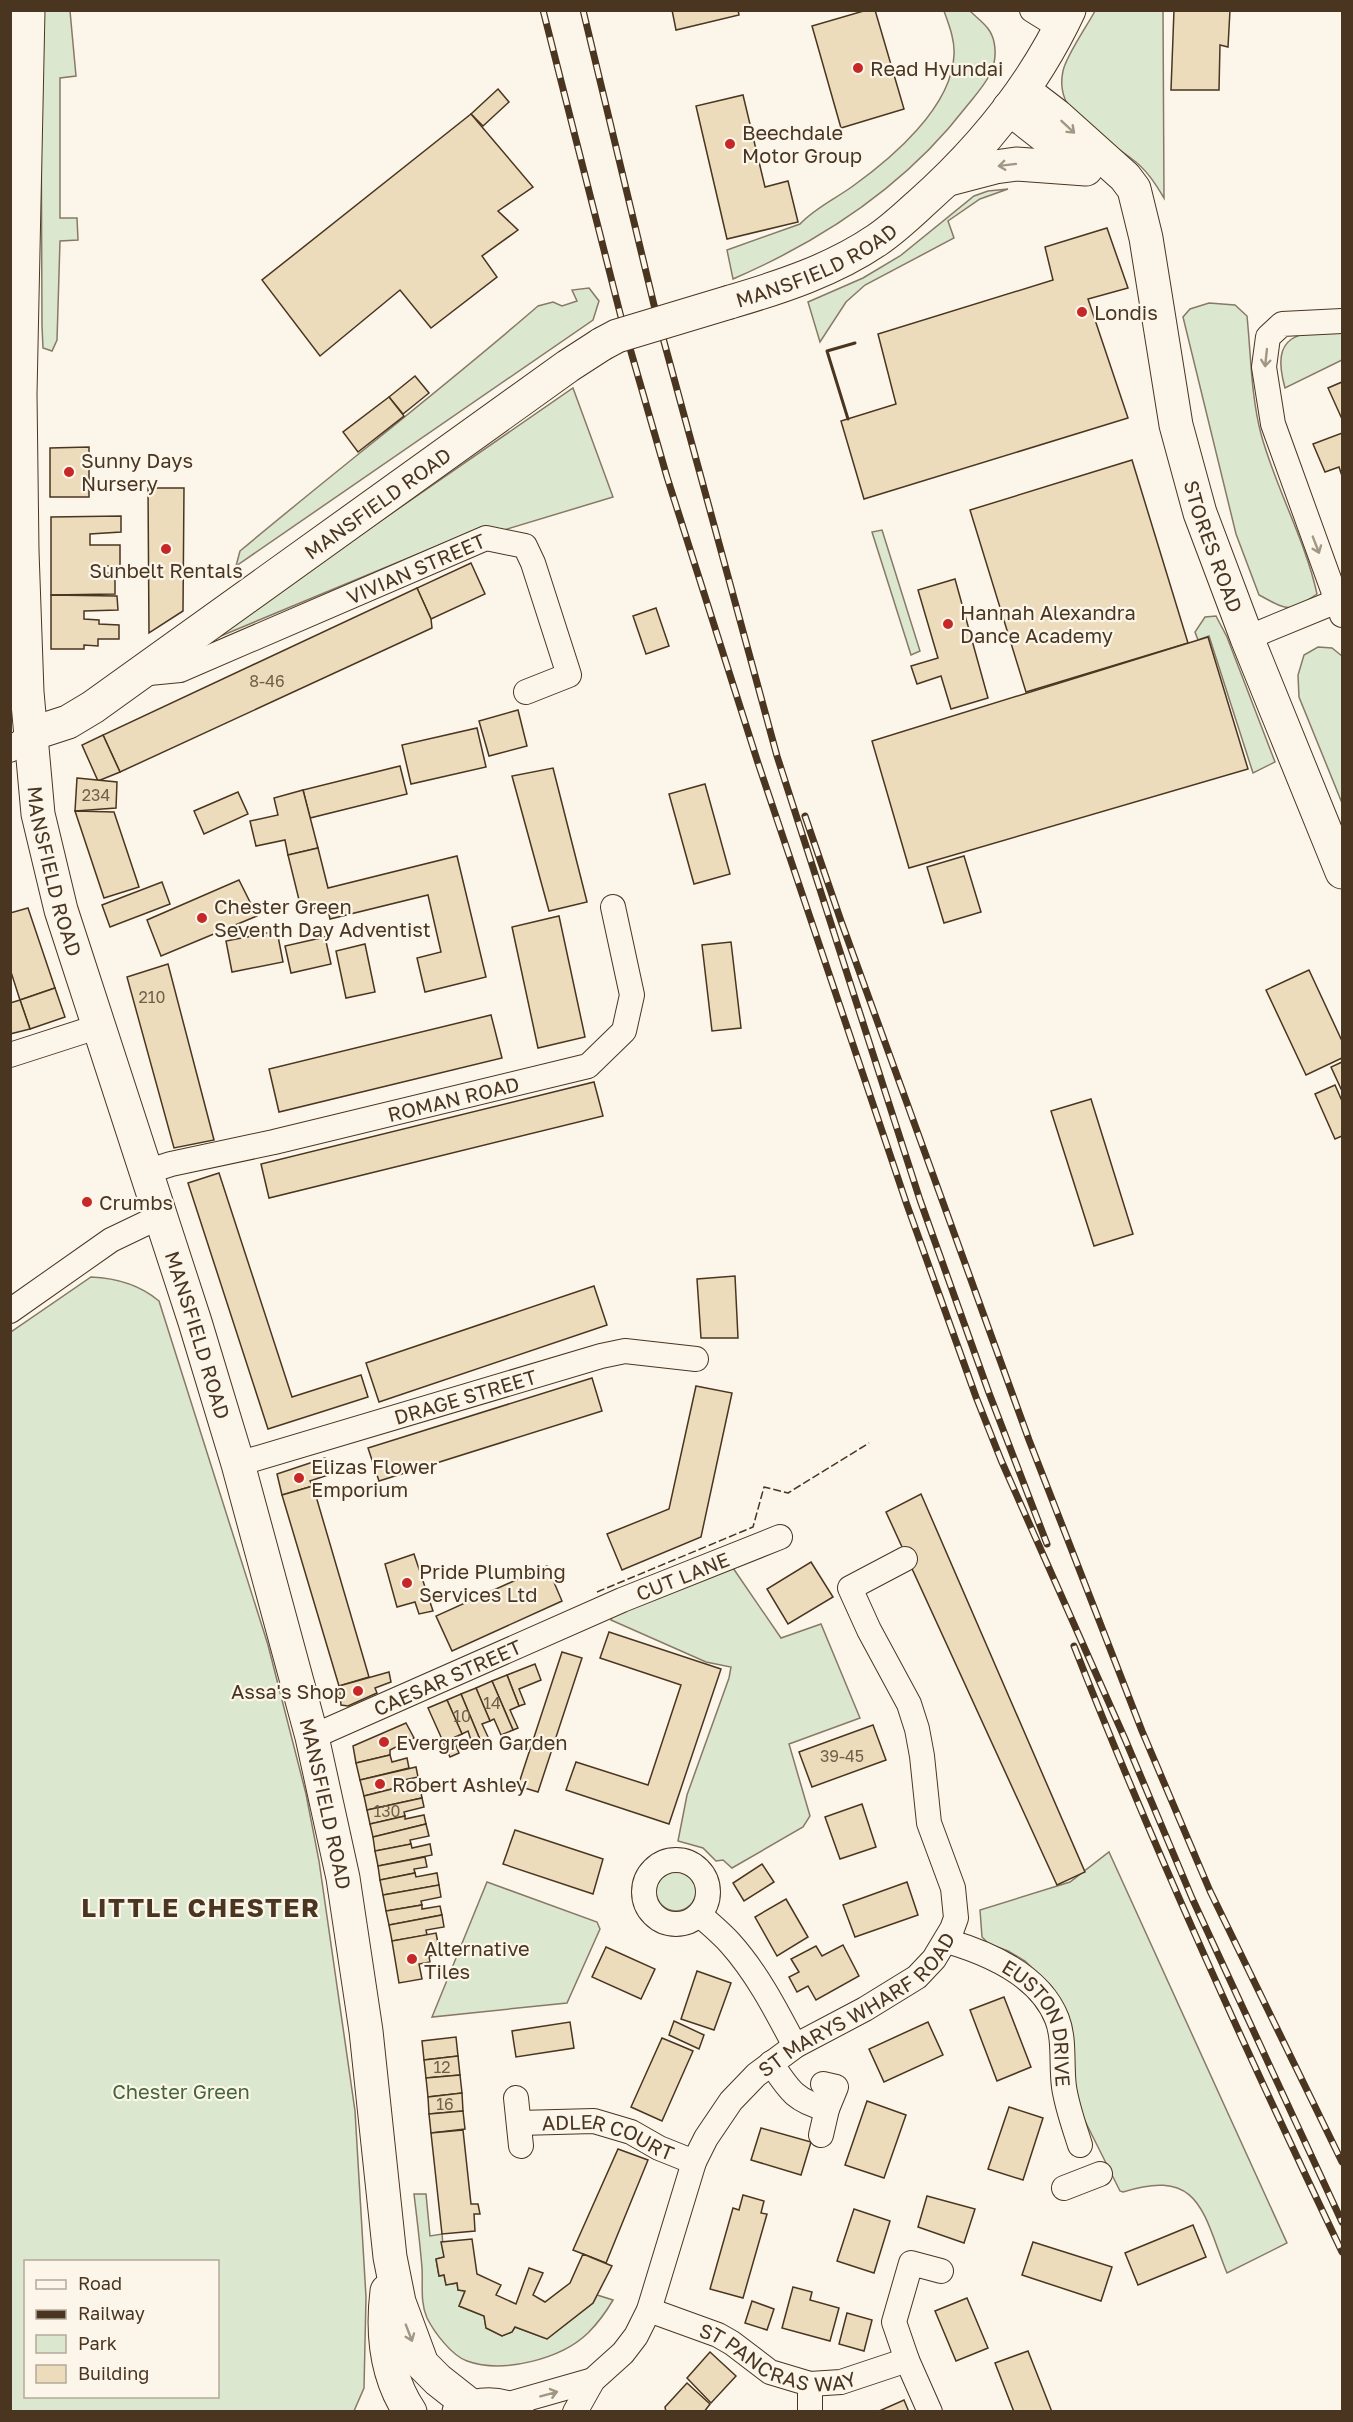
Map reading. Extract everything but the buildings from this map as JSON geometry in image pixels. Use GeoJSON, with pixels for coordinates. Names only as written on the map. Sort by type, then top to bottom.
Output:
{"type":"FeatureCollection","features":[{"type":"Feature","properties":{"kind":"street"},"geometry":{"type":"LineString","coordinates":[[21,742],[27,692],[15,394],[28,10]]}},
{"type":"Feature","properties":{"kind":"street"},"geometry":{"type":"LineString","coordinates":[[1032,10],[1065,19]]}},
{"type":"Feature","properties":{"kind":"street","name":"MANSFIELD ROAD"},"geometry":{"type":"LineString","coordinates":[[465,2409],[422,2364],[402,2311],[390,2257],[366,2031],[343,1878],[312,1737],[238,1464],[195,1322],[61,910],[38,814],[33,777],[21,742],[68,722],[602,344],[617,336],[804,278],[878,240],[949,179],[978,148],[1016,99],[1065,19]]}},
{"type":"Feature","properties":{"kind":"street"},"geometry":{"type":"LineString","coordinates":[[1016,99],[1086,169],[1138,205]]}},
{"type":"Feature","properties":{"kind":"street","name":"STORES ROAD"},"geometry":{"type":"LineString","coordinates":[[1016,99],[1057,116],[1125,177],[1134,189],[1146,238],[1176,425],[1200,513],[1247,638],[1342,873]]}},
{"type":"Feature","properties":{"kind":"street"},"geometry":{"type":"LineString","coordinates":[[949,179],[1016,164],[1086,169]]}},
{"type":"Feature","properties":{"kind":"street"},"geometry":{"type":"LineString","coordinates":[[1247,638],[1341,605],[1293,485],[1273,424],[1264,367],[1268,337],[1282,324],[1342,321]]}},
{"type":"Feature","properties":{"kind":"street","name":"VIVIAN STREET"},"geometry":{"type":"LineString","coordinates":[[138,674],[180,669],[486,538],[525,546],[533,563],[569,675],[526,692]]}},
{"type":"Feature","properties":{"kind":"street","name":"ROMAN ROAD"},"geometry":{"type":"LineString","coordinates":[[146,1172],[171,1164],[274,1142],[588,1066],[624,1031],[632,995],[613,907]]}},
{"type":"Feature","properties":{"kind":"street"},"geometry":{"type":"LineString","coordinates":[[10,1055],[100,1026]]}},
{"type":"Feature","properties":{"kind":"street"},"geometry":{"type":"LineString","coordinates":[[10,1311],[111,1240],[159,1217]]}},
{"type":"Feature","properties":{"kind":"street","name":"DRAGE STREET"},"geometry":{"type":"LineString","coordinates":[[238,1464],[601,1356],[626,1351],[696,1359]]}},
{"type":"Feature","properties":{"kind":"street","name":"CUT LANE"},"geometry":{"type":"LineString","coordinates":[[584,1617],[780,1537]]}},
{"type":"Feature","properties":{"kind":"street","name":"ST MARYS WHARF ROAD"},"geometry":{"type":"LineString","coordinates":[[574,2412],[593,2380],[622,2353],[636,2336],[649,2310],[694,2162],[706,2138],[736,2094],[771,2063],[795,2046],[899,1990],[917,1977],[947,1941],[956,1918],[950,1878],[930,1823],[922,1756],[909,1704],[869,1630],[850,1588],[905,1558]]}},
{"type":"Feature","properties":{"kind":"street","name":"CAESAR STREET"},"geometry":{"type":"LineString","coordinates":[[312,1737],[584,1617]]}},
{"type":"Feature","properties":{"kind":"street"},"geometry":{"type":"LineString","coordinates":[[700,1915],[731,1944],[771,2000],[795,2046]]}},
{"type":"Feature","properties":{"kind":"street","name":"EUSTON DRIVE"},"geometry":{"type":"LineString","coordinates":[[947,1941],[1004,1964],[1024,1978],[1050,2006],[1057,2019],[1062,2042],[1064,2086],[1080,2145]]}},
{"type":"Feature","properties":{"kind":"street"},"geometry":{"type":"LineString","coordinates":[[771,2063],[795,2096],[808,2104],[827,2109]]}},
{"type":"Feature","properties":{"kind":"street"},"geometry":{"type":"LineString","coordinates":[[821,2135],[827,2109],[836,2087],[823,2084]]}},
{"type":"Feature","properties":{"kind":"street","name":"ADLER COURT"},"geometry":{"type":"LineString","coordinates":[[516,2098],[520,2134],[579,2120],[594,2121],[631,2132],[659,2148],[694,2162]]}},
{"type":"Feature","properties":{"kind":"street"},"geometry":{"type":"LineString","coordinates":[[1064,2188],[1100,2174]]}},
{"type":"Feature","properties":{"kind":"street","name":"MANSFIELD ROAD"},"geometry":{"type":"LineString","coordinates":[[390,2257],[384,2317],[386,2338],[389,2361],[410,2412]]}},
{"type":"Feature","properties":{"kind":"street"},"geometry":{"type":"LineString","coordinates":[[930,2412],[907,2360],[894,2322],[911,2263],[941,2271]]}},
{"type":"Feature","properties":{"kind":"street","name":"ST PANCRAS WAY"},"geometry":{"type":"LineString","coordinates":[[649,2310],[718,2335],[770,2372],[810,2384],[841,2382],[907,2360]]}},
{"type":"Feature","properties":{"kind":"street","name":"ST MARYS WHARF ROAD"},"geometry":{"type":"LineString","coordinates":[[511,2409],[593,2380]]}},
{"type":"Feature","properties":{"kind":"street"},"geometry":{"type":"LineString","coordinates":[[810,2384],[810,2412]]}},
{"type":"Feature","properties":{"kind":"street"},"geometry":{"type":"LineString","coordinates":[[465,2409],[511,2409]]}},
{"type":"Feature","properties":{"kind":"green space"},"geometry":{"type":"Polygon","coordinates":[[[44,11],[70,11],[76,76],[60,78],[60,218],[77,218],[78,240],[60,241],[57,340],[52,351],[43,348],[42,326],[41,91],[44,11]]]}},
{"type":"Feature","properties":{"kind":"green space"},"geometry":{"type":"Polygon","coordinates":[[[944,11],[970,11],[985,25],[993,37],[995,52],[992,70],[978,92],[917,161],[861,208],[799,247],[733,279],[727,250],[800,224],[885,161],[917,130],[943,93],[951,74],[954,55],[953,38],[944,11]]]}},
{"type":"Feature","properties":{"kind":"green space"},"geometry":{"type":"Polygon","coordinates":[[[1095,11],[1163,11],[1164,198],[1142,167],[1083,123],[1065,100],[1062,87],[1065,65],[1095,11]]]}},
{"type":"Feature","properties":{"kind":"green space"},"geometry":{"type":"Polygon","coordinates":[[[1008,189],[980,199],[948,221],[954,238],[865,285],[846,302],[820,342],[808,302],[863,278],[900,256],[974,196],[988,191],[1008,189]]]}},
{"type":"Feature","properties":{"kind":"green space"},"geometry":{"type":"Polygon","coordinates":[[[589,288],[599,301],[593,320],[236,566],[240,551],[538,306],[553,302],[562,306],[577,301],[572,290],[589,288]]]}},
{"type":"Feature","properties":{"kind":"green space"},"geometry":{"type":"Polygon","coordinates":[[[1209,303],[1235,305],[1247,316],[1253,390],[1261,434],[1312,574],[1317,594],[1294,607],[1283,607],[1259,595],[1236,534],[1183,317],[1190,309],[1209,303]]]}},
{"type":"Feature","properties":{"kind":"green space"},"geometry":{"type":"Polygon","coordinates":[[[1342,330],[1342,360],[1285,388],[1281,356],[1285,346],[1300,335],[1342,330]]]}},
{"type":"Feature","properties":{"kind":"green space"},"geometry":{"type":"Polygon","coordinates":[[[573,388],[613,497],[504,530],[485,526],[204,643],[573,388]]]}},
{"type":"Feature","properties":{"kind":"green space"},"geometry":{"type":"Polygon","coordinates":[[[882,530],[920,651],[911,655],[872,532],[882,530]]]}},
{"type":"Feature","properties":{"kind":"green space"},"geometry":{"type":"Polygon","coordinates":[[[1216,616],[1227,637],[1275,762],[1253,773],[1209,636],[1198,640],[1195,632],[1205,617],[1216,616]]]}},
{"type":"Feature","properties":{"kind":"green space"},"geometry":{"type":"Polygon","coordinates":[[[1318,647],[1332,648],[1342,656],[1342,803],[1299,697],[1298,675],[1304,655],[1318,647]]]}},
{"type":"Feature","properties":{"kind":"green space","name":"Chester Green"},"geometry":{"type":"Polygon","coordinates":[[[91,1277],[127,1283],[159,1301],[268,1645],[306,1794],[319,1861],[355,2111],[366,2297],[364,2388],[354,2411],[11,2411],[11,1332],[91,1277]]]}},
{"type":"Feature","properties":{"kind":"green space"},"geometry":{"type":"Polygon","coordinates":[[[733,1568],[781,1638],[821,1624],[860,1718],[789,1744],[810,1816],[803,1827],[732,1868],[723,1860],[716,1861],[703,1848],[678,1841],[687,1795],[731,1667],[706,1662],[611,1620],[613,1612],[733,1568]]]}},
{"type":"Feature","properties":{"kind":"green space"},"geometry":{"type":"Polygon","coordinates":[[[1109,1852],[1287,2243],[1227,2273],[1204,2215],[1195,2201],[1184,2191],[1169,2186],[1149,2186],[1120,2191],[1080,2111],[1075,2092],[1074,2051],[1069,2023],[1062,2005],[1052,1987],[1025,1961],[989,1944],[982,1937],[980,1910],[1070,1882],[1109,1852]]]}},
{"type":"Feature","properties":{"kind":"green space"},"geometry":{"type":"Polygon","coordinates":[[[676,1871],[690,1877],[696,1891],[690,1905],[676,1911],[662,1905],[656,1891],[662,1877],[676,1871]]]}},
{"type":"Feature","properties":{"kind":"green space"},"geometry":{"type":"Polygon","coordinates":[[[487,1882],[597,1922],[600,1929],[567,2003],[432,2017],[487,1882]]]}},
{"type":"Feature","properties":{"kind":"green space"},"geometry":{"type":"Polygon","coordinates":[[[414,2194],[426,2194],[430,2236],[442,2234],[444,2257],[436,2259],[439,2276],[444,2275],[446,2285],[457,2283],[458,2290],[465,2291],[459,2306],[484,2316],[486,2328],[502,2336],[512,2332],[515,2327],[547,2339],[593,2303],[597,2295],[613,2300],[588,2333],[577,2342],[547,2357],[531,2362],[497,2366],[481,2365],[461,2358],[439,2336],[425,2312],[414,2194]]]}},
{"type":"Feature","properties":{"kind":"railway"},"geometry":{"type":"LineString","coordinates":[[543,10],[621,317],[667,477],[758,763],[907,1205],[976,1397],[1001,1460],[1125,1739],[1192,1898],[1342,2222]]}},
{"type":"Feature","properties":{"kind":"railway"},"geometry":{"type":"LineString","coordinates":[[583,10],[654,305],[777,756],[920,1200],[989,1393],[1047,1544]]}},
{"type":"Feature","properties":{"kind":"railway"},"geometry":{"type":"LineString","coordinates":[[805,816],[1029,1440],[1142,1731],[1210,1891],[1342,2162]]}},
{"type":"Feature","properties":{"kind":"railway"},"geometry":{"type":"LineString","coordinates":[[1074,1646],[1203,1952],[1342,2252]]}},
{"type":"Feature","properties":{"kind":"fence"},"geometry":{"type":"LineString","coordinates":[[597,1592],[753,1527],[764,1487],[788,1493],[869,1443]]}},
{"type":"Feature","properties":{"kind":"wall"},"geometry":{"type":"LineString","coordinates":[[848,419],[827,351],[855,343]]}},
{"type":"Feature","properties":{"kind":"place","name":"Read Hyundai"},"geometry":{"type":"Point","coordinates":[858,68]}},
{"type":"Feature","properties":{"kind":"place","name":"Beechdale Motor Group"},"geometry":{"type":"Point","coordinates":[730,144]}},
{"type":"Feature","properties":{"kind":"place","name":"Londis"},"geometry":{"type":"Point","coordinates":[1082,312]}},
{"type":"Feature","properties":{"kind":"place","name":"Sunny Days Nursery"},"geometry":{"type":"Point","coordinates":[69,472]}},
{"type":"Feature","properties":{"kind":"place","name":"Sunbelt Rentals"},"geometry":{"type":"Point","coordinates":[166,549]}},
{"type":"Feature","properties":{"kind":"place","name":"Hannah Alexandra Dance Academy"},"geometry":{"type":"Point","coordinates":[948,624]}},
{"type":"Feature","properties":{"kind":"place","name":"Chester Green Seventh Day Adventist"},"geometry":{"type":"Point","coordinates":[202,918]}},
{"type":"Feature","properties":{"kind":"place","name":"Crumbs"},"geometry":{"type":"Point","coordinates":[87,1202]}},
{"type":"Feature","properties":{"kind":"place","name":"Elizas Flower Emporium"},"geometry":{"type":"Point","coordinates":[299,1478]}},
{"type":"Feature","properties":{"kind":"place","name":"Pride Plumbing Services Ltd"},"geometry":{"type":"Point","coordinates":[407,1583]}},
{"type":"Feature","properties":{"kind":"place","name":"Assa's Shop"},"geometry":{"type":"Point","coordinates":[358,1691]}},
{"type":"Feature","properties":{"kind":"place","name":"Evergreen Garden"},"geometry":{"type":"Point","coordinates":[384,1742]}},
{"type":"Feature","properties":{"kind":"place","name":"Robert Ashley"},"geometry":{"type":"Point","coordinates":[380,1784]}},
{"type":"Feature","properties":{"kind":"place","name":"Alternative Tiles"},"geometry":{"type":"Point","coordinates":[412,1959]}},
{"type":"Feature","properties":{"kind":"district","name":"LITTLE CHESTER"},"geometry":{"type":"Point","coordinates":[201,1907]}}]}
